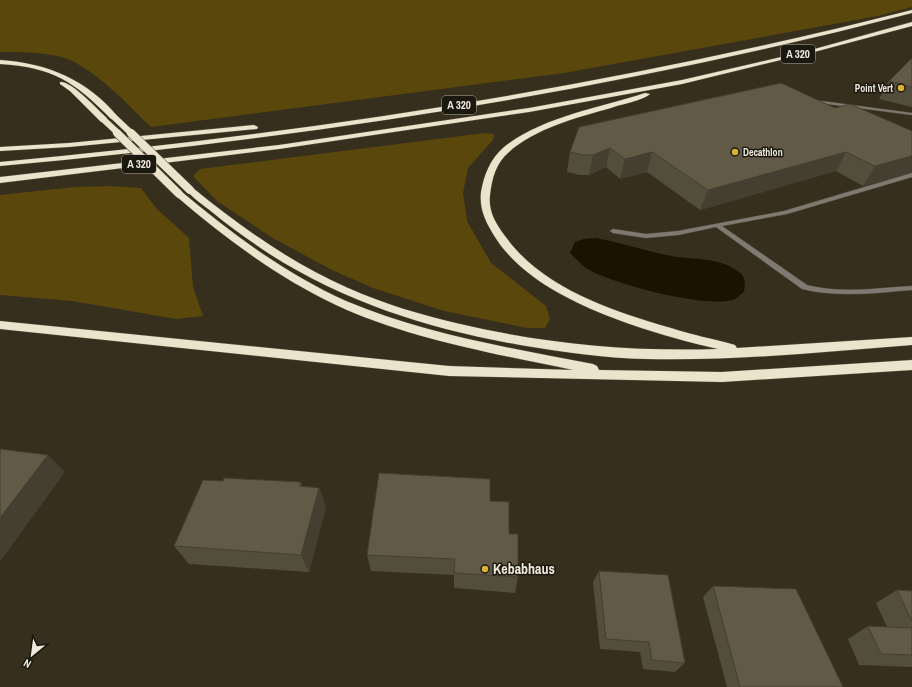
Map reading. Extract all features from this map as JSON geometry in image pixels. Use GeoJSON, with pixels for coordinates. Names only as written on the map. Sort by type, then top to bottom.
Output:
{"type":"FeatureCollection","features":[{"type":"Feature","properties":{"kind":"highway","name":"A 320"},"geometry":{"type":"LineString","coordinates":[[0,164],[186,144],[385,118],[577,86],[739,54],[912,11]]}},
{"type":"Feature","properties":{"kind":"highway","name":"A 320"},"geometry":{"type":"LineString","coordinates":[[0,180],[327,141],[529,110],[682,82],[812,51],[912,24]]}},
{"type":"Feature","properties":{"kind":"highway"},"geometry":{"type":"LineString","coordinates":[[0,62],[37,66],[59,73],[83,88],[114,117],[211,222],[276,268],[331,299],[384,319],[446,337],[518,354],[630,376]]}},
{"type":"Feature","properties":{"kind":"highway"},"geometry":{"type":"LineString","coordinates":[[0,66],[29,69],[50,76],[72,90],[184,192],[254,240],[287,260],[343,290],[391,309],[451,326],[521,341],[604,352],[666,355],[748,352],[912,341]]}},
{"type":"Feature","properties":{"kind":"highway"},"geometry":{"type":"LineString","coordinates":[[682,82],[618,105],[568,118],[532,133],[504,151],[489,174],[484,203],[499,237],[518,258],[543,279],[586,302],[651,328],[697,341],[748,352]]}},
{"type":"Feature","properties":{"kind":"highway"},"geometry":{"type":"LineString","coordinates":[[286,124],[325,119],[385,118]]}},
{"type":"Feature","properties":{"kind":"highway"},"geometry":{"type":"LineString","coordinates":[[0,149],[70,145],[262,126]]}},
{"type":"Feature","properties":{"kind":"highway"},"geometry":{"type":"LineString","coordinates":[[0,325],[449,371],[630,376],[758,375],[912,365]]}},
{"type":"Feature","properties":{"kind":"lane"},"geometry":{"type":"LineString","coordinates":[[811,100],[912,114]]}},
{"type":"Feature","properties":{"kind":"lane"},"geometry":{"type":"LineString","coordinates":[[613,231],[646,236],[678,233],[756,219],[785,213],[912,175]]}},
{"type":"Feature","properties":{"kind":"lane"},"geometry":{"type":"LineString","coordinates":[[717,226],[805,287],[816,291],[838,293],[912,288]]}},
{"type":"Feature","properties":{"kind":"shaded area"},"geometry":{"type":"Polygon","coordinates":[[[0,0],[912,0],[912,7],[878,16],[564,73],[151,127],[103,82],[92,73],[70,60],[54,55],[26,52],[0,52],[0,0]]]}},
{"type":"Feature","properties":{"kind":"shaded area"},"geometry":{"type":"Polygon","coordinates":[[[485,133],[494,134],[493,140],[468,168],[463,193],[467,221],[491,263],[546,306],[550,319],[545,328],[527,328],[444,311],[373,288],[332,270],[271,237],[217,201],[193,176],[200,169],[485,133]]]}},
{"type":"Feature","properties":{"kind":"shaded area"},"geometry":{"type":"Polygon","coordinates":[[[111,186],[141,188],[156,208],[189,238],[193,287],[203,316],[176,319],[72,301],[0,295],[0,195],[75,187],[111,186]]]}},
{"type":"Feature","properties":{"kind":"shaded area"},"geometry":{"type":"Polygon","coordinates":[[[596,238],[671,256],[715,261],[724,264],[732,267],[743,276],[745,283],[744,292],[735,299],[704,301],[660,293],[615,281],[586,268],[570,253],[575,242],[584,239],[596,238]]]}},
{"type":"Feature","properties":{"kind":"building"},"geometry":{"type":"Polygon","coordinates":[[[911,59],[912,87],[889,81],[911,59]]]}},
{"type":"Feature","properties":{"kind":"building","name":"Decathlon"},"geometry":{"type":"Polygon","coordinates":[[[781,83],[835,108],[850,104],[912,131],[912,156],[875,166],[846,152],[708,190],[652,152],[625,159],[610,148],[593,155],[583,155],[570,152],[579,127],[781,83]]]}},
{"type":"Feature","properties":{"kind":"building"},"geometry":{"type":"Polygon","coordinates":[[[0,449],[48,455],[0,518],[0,449]]]}},
{"type":"Feature","properties":{"kind":"building"},"geometry":{"type":"Polygon","coordinates":[[[379,473],[490,479],[490,501],[509,502],[509,534],[518,534],[518,577],[454,573],[455,559],[367,555],[379,473]]]}},
{"type":"Feature","properties":{"kind":"building"},"geometry":{"type":"Polygon","coordinates":[[[224,478],[301,482],[299,486],[319,488],[301,555],[174,546],[203,480],[223,481],[224,478]]]}},
{"type":"Feature","properties":{"kind":"building"},"geometry":{"type":"Polygon","coordinates":[[[599,571],[668,575],[685,663],[652,660],[649,642],[606,639],[599,571]]]}},
{"type":"Feature","properties":{"kind":"building"},"geometry":{"type":"Polygon","coordinates":[[[713,586],[796,589],[843,687],[740,687],[713,586]]]}},
{"type":"Feature","properties":{"kind":"building"},"geometry":{"type":"Polygon","coordinates":[[[897,590],[912,591],[912,621],[897,590]]]}},
{"type":"Feature","properties":{"kind":"building"},"geometry":{"type":"Polygon","coordinates":[[[868,626],[912,628],[912,655],[881,654],[868,626]]]}},
{"type":"Feature","properties":{"kind":"place","name":"Point Vert"},"geometry":{"type":"Point","coordinates":[901,88]}},
{"type":"Feature","properties":{"kind":"place","name":"Decathlon"},"geometry":{"type":"Point","coordinates":[735,152]}},
{"type":"Feature","properties":{"kind":"place","name":"Kebabhaus"},"geometry":{"type":"Point","coordinates":[485,569]}}]}
